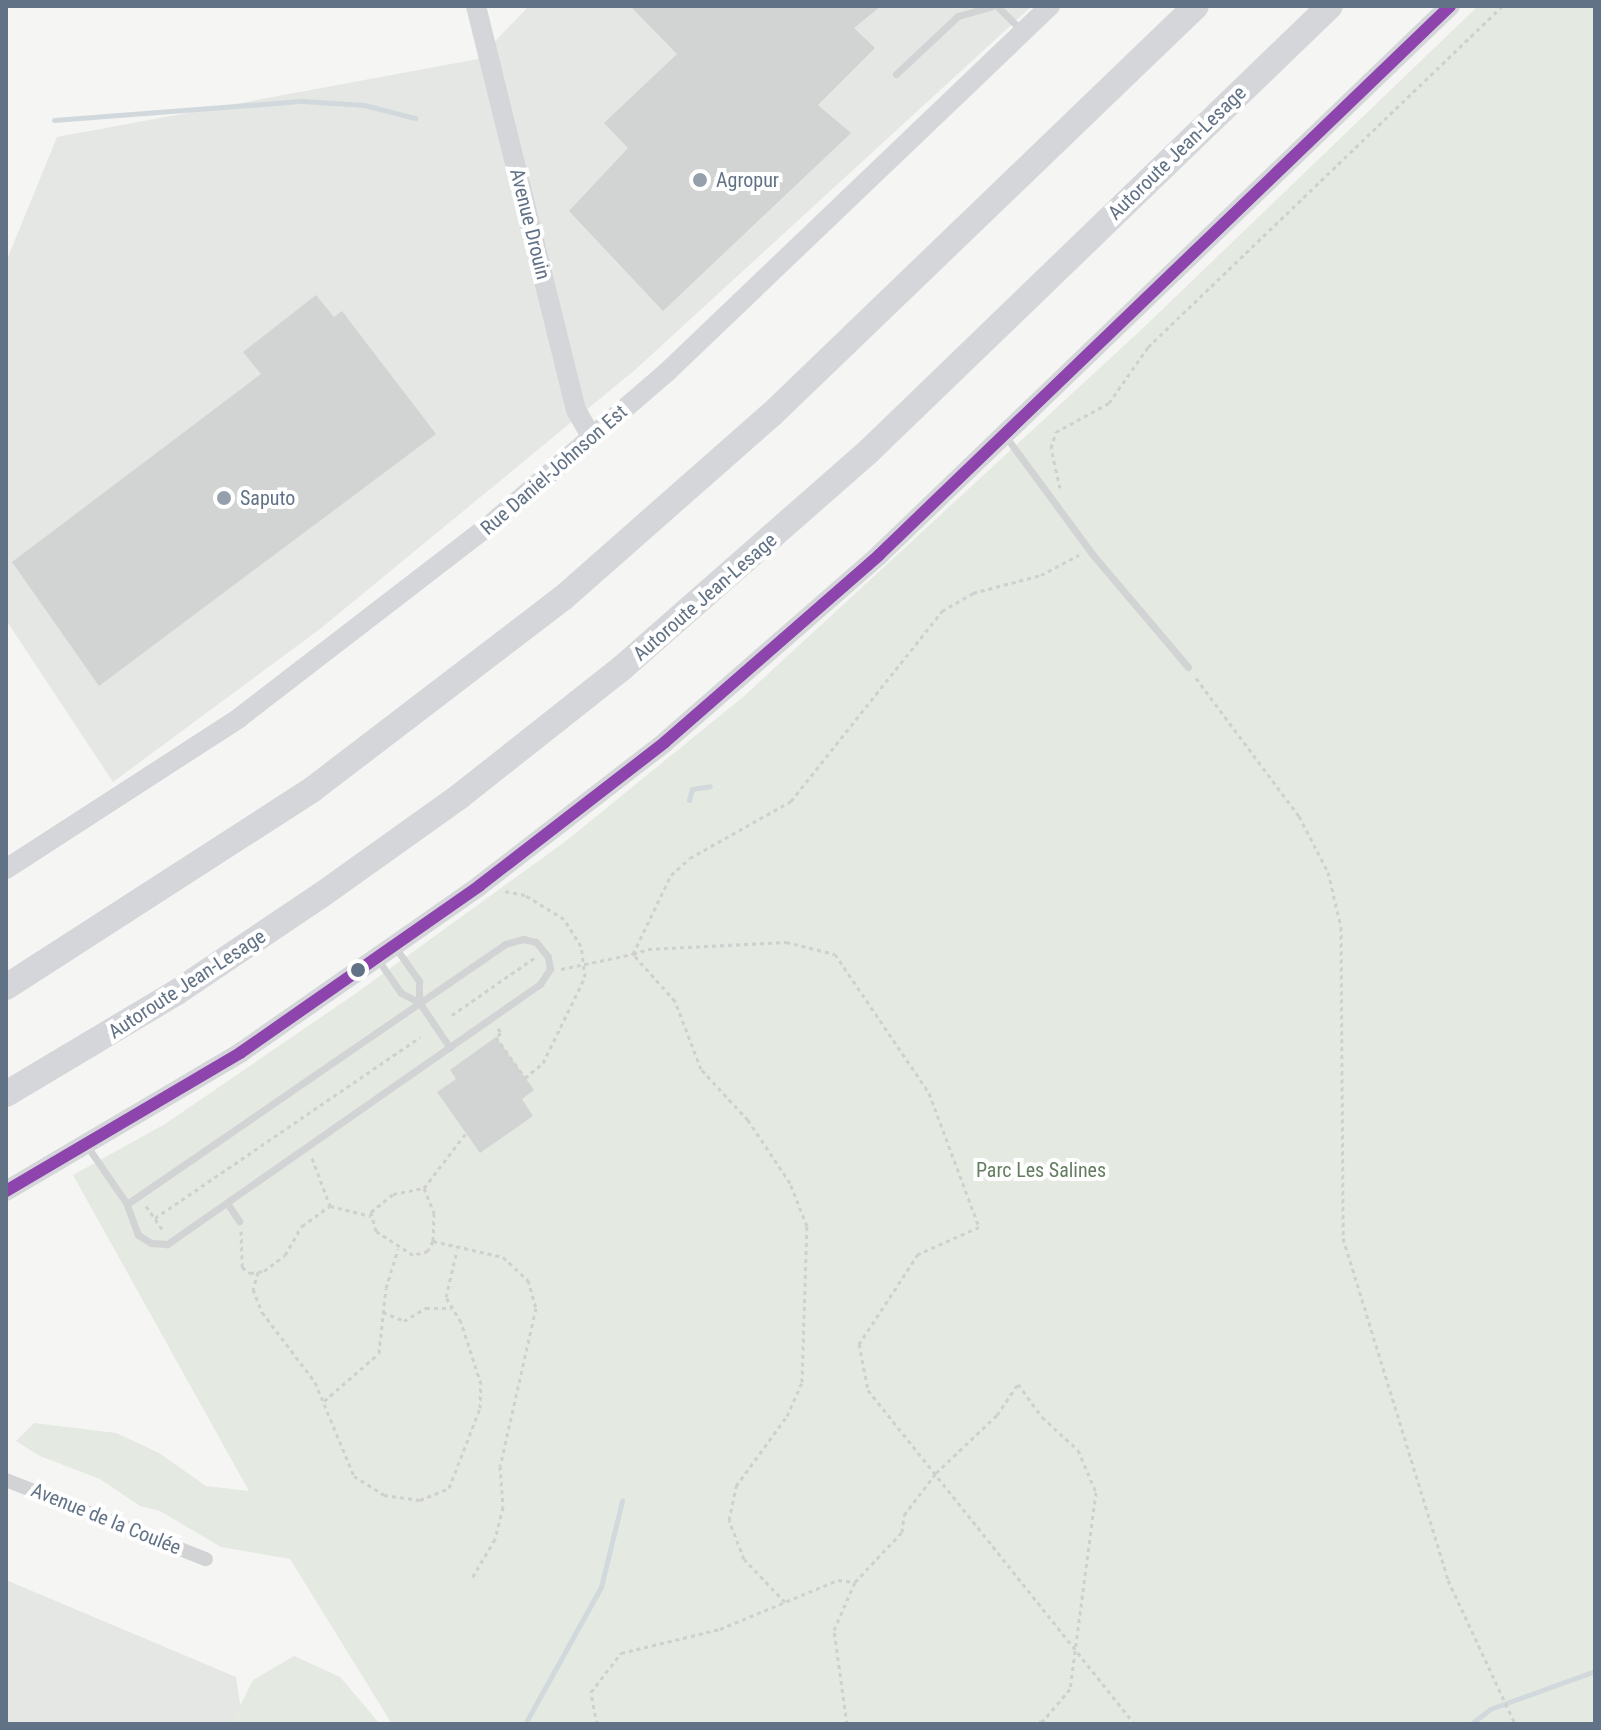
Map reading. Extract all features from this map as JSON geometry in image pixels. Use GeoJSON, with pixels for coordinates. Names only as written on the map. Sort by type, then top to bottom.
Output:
{"type":"FeatureCollection","features":[{"type":"Feature","properties":{"kind":"highway"},"geometry":{"type":"LineString","coordinates":[[6,987],[304,795],[563,598],[772,414],[1196,6]]}},
{"type":"Feature","properties":{"kind":"highway","name":"Autoroute Jean-Lesage"},"geometry":{"type":"LineString","coordinates":[[6,1094],[177,992],[320,896],[469,789],[640,653],[846,472],[1330,6]]}},
{"type":"Feature","properties":{"kind":"street","name":"Avenue Drouin"},"geometry":{"type":"LineString","coordinates":[[476,6],[576,410],[592,438]]}},
{"type":"Feature","properties":{"kind":"street","name":"Rue Daniel-Johnson Est"},"geometry":{"type":"LineString","coordinates":[[6,869],[182,758],[312,665],[446,562],[592,438],[1050,6]]}},
{"type":"Feature","properties":{"kind":"street"},"geometry":{"type":"LineString","coordinates":[[6,1191],[210,1072],[377,958],[536,844],[707,707],[1005,436],[1450,6]]}},
{"type":"Feature","properties":{"kind":"street","name":"Avenue de la Coulée"},"geometry":{"type":"LineString","coordinates":[[6,1480],[206,1559]]}},
{"type":"Feature","properties":{"kind":"lane"},"geometry":{"type":"LineString","coordinates":[[896,74],[958,16],[995,6],[1023,32]]}},
{"type":"Feature","properties":{"kind":"lane"},"geometry":{"type":"LineString","coordinates":[[1005,436],[1093,555],[1188,667]]}},
{"type":"Feature","properties":{"kind":"lane"},"geometry":{"type":"LineString","coordinates":[[87,1146],[127,1204],[142,1239],[161,1246],[540,984],[550,969],[545,951],[530,940],[511,941],[127,1204]]}},
{"type":"Feature","properties":{"kind":"lane"},"geometry":{"type":"LineString","coordinates":[[394,946],[419,981],[419,1002]]}},
{"type":"Feature","properties":{"kind":"lane"},"geometry":{"type":"LineString","coordinates":[[377,958],[401,993],[419,1002],[450,1048]]}},
{"type":"Feature","properties":{"kind":"lane"},"geometry":{"type":"LineString","coordinates":[[227,1203],[239,1221]]}},
{"type":"Feature","properties":{"kind":"path"},"geometry":{"type":"LineString","coordinates":[[1063,499],[1051,456],[1056,432],[1109,403],[1148,347],[1502,6]]}},
{"type":"Feature","properties":{"kind":"path"},"geometry":{"type":"LineString","coordinates":[[633,954],[671,875],[696,854],[791,801],[942,611],[980,590],[1056,569],[1082,553]]}},
{"type":"Feature","properties":{"kind":"path"},"geometry":{"type":"LineString","coordinates":[[1188,667],[1299,816],[1328,872],[1341,927],[1343,1238],[1448,1580],[1515,1724]]}},
{"type":"Feature","properties":{"kind":"path"},"geometry":{"type":"LineString","coordinates":[[498,894],[525,895],[560,915],[578,939],[585,965],[581,986],[562,1014],[543,1063],[525,1078],[496,1037],[501,1033]]}},
{"type":"Feature","properties":{"kind":"path"},"geometry":{"type":"LineString","coordinates":[[559,969],[633,954],[786,942],[835,954],[929,1093],[979,1227],[918,1254],[859,1344],[868,1390],[1135,1724]]}},
{"type":"Feature","properties":{"kind":"path"},"geometry":{"type":"LineString","coordinates":[[633,954],[675,1001],[701,1069],[756,1133],[790,1183],[807,1226],[802,1382],[787,1416],[736,1486],[729,1520],[744,1559],[785,1602]]}},
{"type":"Feature","properties":{"kind":"path"},"geometry":{"type":"LineString","coordinates":[[452,1015],[537,956]]}},
{"type":"Feature","properties":{"kind":"path"},"geometry":{"type":"LineString","coordinates":[[155,1218],[420,1037]]}},
{"type":"Feature","properties":{"kind":"path"},"geometry":{"type":"LineString","coordinates":[[424,1188],[434,1213],[433,1241],[428,1251],[413,1255],[398,1249],[376,1231],[371,1216],[378,1202],[424,1188],[466,1133]]}},
{"type":"Feature","properties":{"kind":"path"},"geometry":{"type":"LineString","coordinates":[[318,1167],[317,1182],[330,1206],[371,1216]]}},
{"type":"Feature","properties":{"kind":"path"},"geometry":{"type":"LineString","coordinates":[[139,1196],[170,1242]]}},
{"type":"Feature","properties":{"kind":"path"},"geometry":{"type":"LineString","coordinates":[[239,1221],[242,1267],[258,1272],[276,1265],[302,1226],[330,1206]]}},
{"type":"Feature","properties":{"kind":"path"},"geometry":{"type":"LineString","coordinates":[[433,1241],[457,1250],[486,1252],[516,1267],[528,1280],[536,1308],[500,1466],[503,1507],[495,1539],[472,1578]]}},
{"type":"Feature","properties":{"kind":"path"},"geometry":{"type":"LineString","coordinates":[[323,1401],[379,1353],[383,1312],[398,1249]]}},
{"type":"Feature","properties":{"kind":"path"},"geometry":{"type":"LineString","coordinates":[[258,1272],[253,1289],[262,1312],[323,1401],[346,1460],[366,1487],[420,1500],[449,1488],[481,1395],[461,1322],[446,1297],[457,1250]]}},
{"type":"Feature","properties":{"kind":"path"},"geometry":{"type":"LineString","coordinates":[[383,1312],[404,1321],[426,1308],[451,1308]]}},
{"type":"Feature","properties":{"kind":"path"},"geometry":{"type":"LineString","coordinates":[[847,1724],[834,1630],[855,1582],[902,1532],[904,1515],[936,1473],[997,1415],[1018,1384],[1042,1417],[1078,1450],[1096,1492],[1070,1689],[1043,1721],[1031,1724]]}},
{"type":"Feature","properties":{"kind":"path"},"geometry":{"type":"LineString","coordinates":[[597,1724],[591,1692],[621,1653],[720,1629],[838,1580],[855,1582]]}},
{"type":"Feature","properties":{"kind":"shaded area"},"geometry":{"type":"Polygon","coordinates":[[[529,6],[1032,6],[636,369],[320,629],[113,782],[6,620],[6,262],[57,137],[478,59],[529,6]]]}},
{"type":"Feature","properties":{"kind":"shaded area"},"geometry":{"type":"Polygon","coordinates":[[[6,1580],[236,1677],[243,1724],[6,1724],[6,1580]]]}},
{"type":"Feature","properties":{"kind":"green space","name":"Parc Les Salines"},"geometry":{"type":"Polygon","coordinates":[[[1478,6],[1595,6],[1595,1724],[392,1724],[290,1559],[221,1547],[160,1511],[140,1506],[100,1479],[40,1456],[16,1441],[34,1423],[116,1433],[159,1453],[206,1486],[249,1491],[73,1175],[165,1124],[355,994],[566,841],[743,697],[1142,329],[1478,6]]]}},
{"type":"Feature","properties":{"kind":"green space"},"geometry":{"type":"Polygon","coordinates":[[[294,1656],[340,1677],[380,1724],[231,1724],[253,1680],[294,1656]]]}},
{"type":"Feature","properties":{"kind":"building","name":"Agropur"},"geometry":{"type":"Polygon","coordinates":[[[630,6],[881,6],[854,28],[875,48],[818,105],[851,133],[663,311],[569,211],[628,148],[604,123],[677,54],[630,6]]]}},
{"type":"Feature","properties":{"kind":"building","name":"Saputo"},"geometry":{"type":"Polygon","coordinates":[[[316,295],[334,317],[342,311],[436,434],[99,686],[12,562],[261,374],[243,352],[316,295]]]}},
{"type":"Feature","properties":{"kind":"building"},"geometry":{"type":"Polygon","coordinates":[[[496,1037],[534,1090],[522,1099],[533,1116],[480,1153],[437,1092],[456,1079],[450,1070],[496,1037]]]}},
{"type":"Feature","properties":{"kind":"waterway"},"geometry":{"type":"LineString","coordinates":[[54,120],[303,101],[364,105],[415,118]]}},
{"type":"Feature","properties":{"kind":"waterway"},"geometry":{"type":"LineString","coordinates":[[689,800],[692,789],[710,786]]}},
{"type":"Feature","properties":{"kind":"waterway"},"geometry":{"type":"LineString","coordinates":[[525,1724],[601,1587],[622,1501]]}},
{"type":"Feature","properties":{"kind":"waterway"},"geometry":{"type":"LineString","coordinates":[[1471,1724],[1490,1709],[1595,1671]]}},
{"type":"Feature","properties":{"kind":"transit line"},"geometry":{"type":"LineString","coordinates":[[6,1191],[240,1053],[479,886],[665,742],[879,555],[1450,6]]}},
{"type":"Feature","properties":{"kind":"place","name":"Agropur"},"geometry":{"type":"Point","coordinates":[700,180]}},
{"type":"Feature","properties":{"kind":"place","name":"Saputo"},"geometry":{"type":"Point","coordinates":[224,498]}}]}
